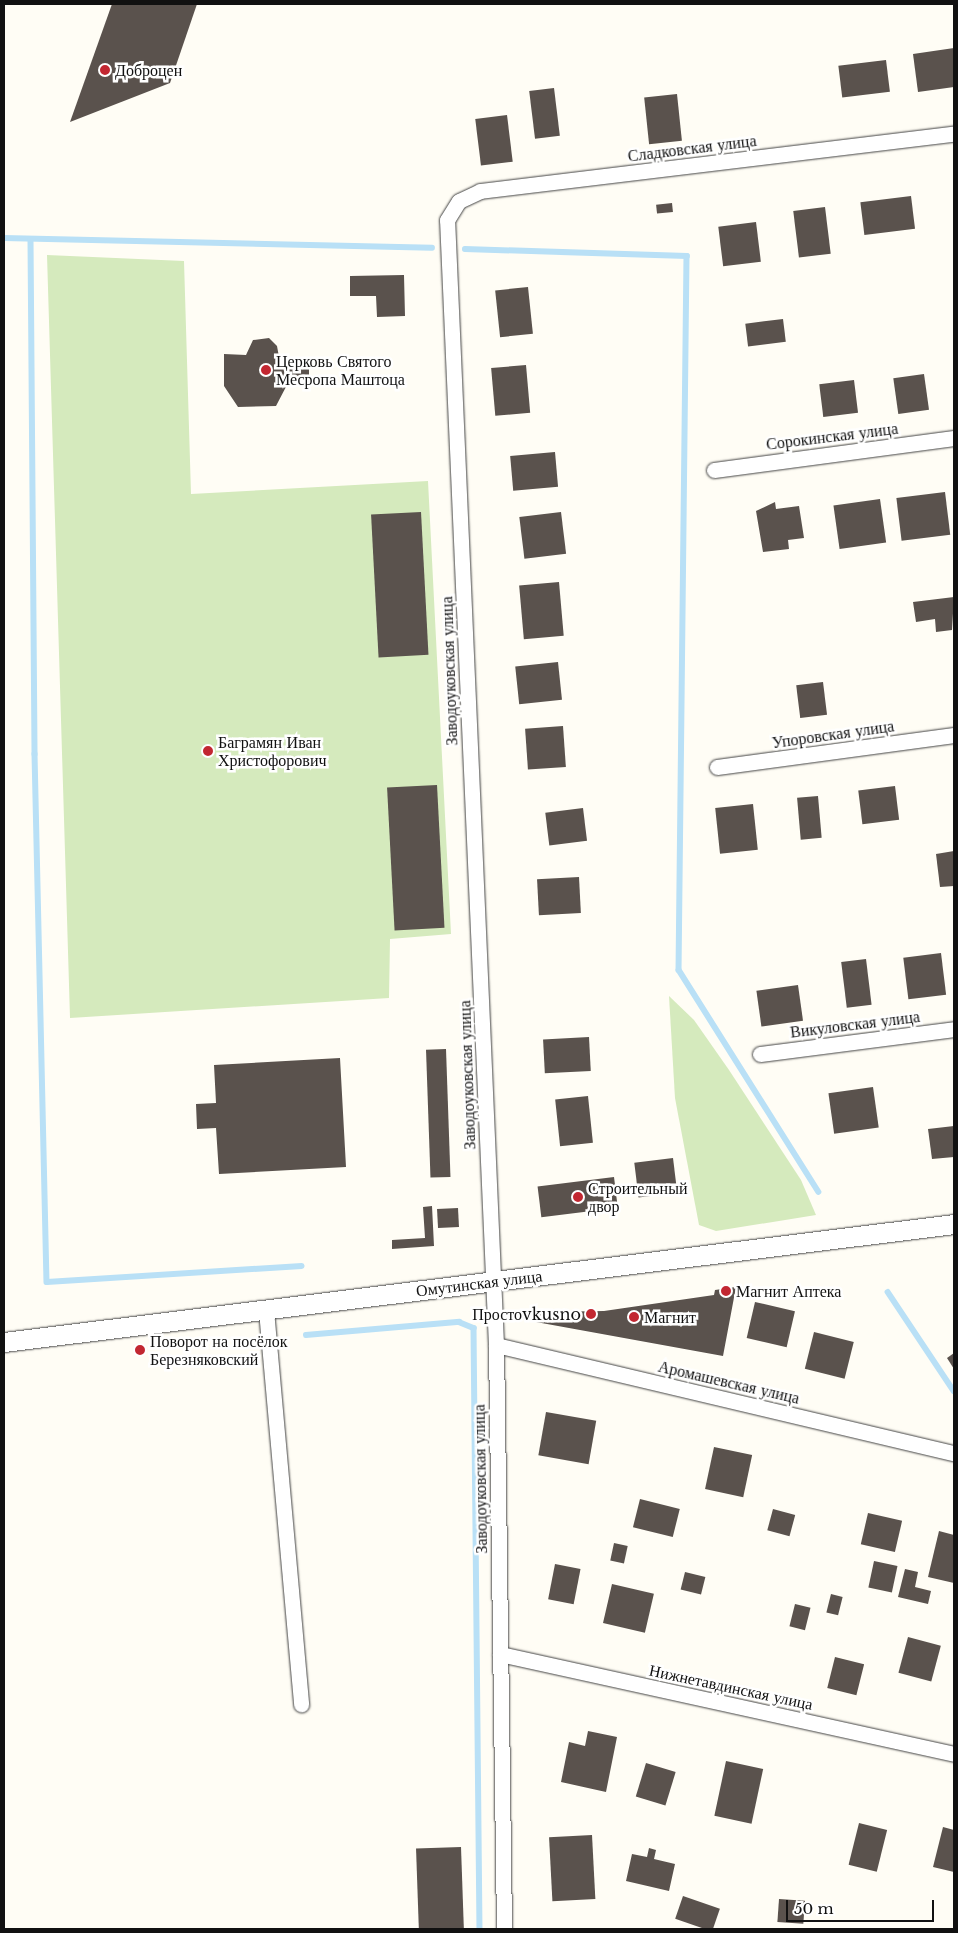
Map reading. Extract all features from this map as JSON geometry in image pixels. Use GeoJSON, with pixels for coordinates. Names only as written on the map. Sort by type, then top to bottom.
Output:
{"type":"FeatureCollection","features":[{"type":"Feature","properties":{"kind":"street","name":"Сладковская улица"},"geometry":{"type":"LineString","coordinates":[[448,220],[459,201],[480,192],[954,134]]}},
{"type":"Feature","properties":{"kind":"street","name":"Заводоуковская улица"},"geometry":{"type":"LineString","coordinates":[[448,220],[496,1345],[504,1929]]}},
{"type":"Feature","properties":{"kind":"street","name":"Сорокинская улица"},"geometry":{"type":"LineString","coordinates":[[714,470],[954,438]]}},
{"type":"Feature","properties":{"kind":"street","name":"Упоровская улица"},"geometry":{"type":"LineString","coordinates":[[717,767],[954,735]]}},
{"type":"Feature","properties":{"kind":"street","name":"Викуловская улица"},"geometry":{"type":"LineString","coordinates":[[760,1054],[954,1029]]}},
{"type":"Feature","properties":{"kind":"street","name":"Омутинская улица"},"geometry":{"type":"LineString","coordinates":[[4,1342],[954,1224]]}},
{"type":"Feature","properties":{"kind":"street"},"geometry":{"type":"LineString","coordinates":[[266,1310],[301,1704]]}},
{"type":"Feature","properties":{"kind":"street"},"geometry":{"type":"LineString","coordinates":[[4,1329],[50,1337]]}},
{"type":"Feature","properties":{"kind":"street"},"geometry":{"type":"LineString","coordinates":[[4,1352],[50,1337]]}},
{"type":"Feature","properties":{"kind":"street","name":"Аромашевская улица"},"geometry":{"type":"LineString","coordinates":[[496,1345],[954,1453]]}},
{"type":"Feature","properties":{"kind":"street","name":"Нижнетавдинская улица"},"geometry":{"type":"LineString","coordinates":[[500,1654],[954,1754]]}},
{"type":"Feature","properties":{"kind":"green space"},"geometry":{"type":"Polygon","coordinates":[[[47,255],[184,261],[191,494],[428,481],[451,934],[390,939],[389,998],[70,1018],[47,255]]]}},
{"type":"Feature","properties":{"kind":"green space"},"geometry":{"type":"Polygon","coordinates":[[[669,996],[694,1020],[729,1070],[801,1180],[816,1215],[716,1231],[699,1225],[675,1098],[669,996]]]}},
{"type":"Feature","properties":{"kind":"building"},"geometry":{"type":"Polygon","coordinates":[[[112,4],[197,4],[170,83],[70,122],[112,4]]]}},
{"type":"Feature","properties":{"kind":"building"},"geometry":{"type":"Polygon","coordinates":[[[954,48],[954,87],[918,92],[913,54],[954,48]]]}},
{"type":"Feature","properties":{"kind":"building"},"geometry":{"type":"Polygon","coordinates":[[[886,60],[890,92],[842,98],[838,66],[886,60]]]}},
{"type":"Feature","properties":{"kind":"building"},"geometry":{"type":"Polygon","coordinates":[[[554,88],[560,136],[535,139],[529,91],[554,88]]]}},
{"type":"Feature","properties":{"kind":"building"},"geometry":{"type":"Polygon","coordinates":[[[677,94],[682,141],[649,144],[644,97],[677,94]]]}},
{"type":"Feature","properties":{"kind":"building"},"geometry":{"type":"Polygon","coordinates":[[[507,115],[513,162],[481,166],[475,119],[507,115]]]}},
{"type":"Feature","properties":{"kind":"building"},"geometry":{"type":"Polygon","coordinates":[[[911,196],[915,229],[864,235],[860,202],[911,196]]]}},
{"type":"Feature","properties":{"kind":"building"},"geometry":{"type":"Polygon","coordinates":[[[672,203],[673,212],[657,214],[656,205],[672,203]]]}},
{"type":"Feature","properties":{"kind":"building"},"geometry":{"type":"Polygon","coordinates":[[[825,207],[831,254],[799,258],[793,211],[825,207]]]}},
{"type":"Feature","properties":{"kind":"building"},"geometry":{"type":"Polygon","coordinates":[[[756,222],[761,262],[723,266],[718,227],[756,222]]]}},
{"type":"Feature","properties":{"kind":"building"},"geometry":{"type":"Polygon","coordinates":[[[404,275],[405,316],[377,317],[376,296],[350,296],[350,276],[404,275]]]}},
{"type":"Feature","properties":{"kind":"building"},"geometry":{"type":"Polygon","coordinates":[[[528,287],[533,334],[500,337],[495,290],[528,287]]]}},
{"type":"Feature","properties":{"kind":"building"},"geometry":{"type":"Polygon","coordinates":[[[783,319],[786,342],[748,346],[745,324],[783,319]]]}},
{"type":"Feature","properties":{"kind":"building","name":"Церковь Святого Месропа Маштоца"},"geometry":{"type":"Polygon","coordinates":[[[269,338],[277,346],[279,357],[309,357],[309,383],[288,383],[276,406],[238,407],[224,386],[224,354],[246,355],[253,340],[269,338]]]}},
{"type":"Feature","properties":{"kind":"building"},"geometry":{"type":"Polygon","coordinates":[[[526,365],[530,413],[495,416],[491,368],[526,365]]]}},
{"type":"Feature","properties":{"kind":"building"},"geometry":{"type":"Polygon","coordinates":[[[924,374],[929,410],[898,414],[893,378],[924,374]]]}},
{"type":"Feature","properties":{"kind":"building"},"geometry":{"type":"Polygon","coordinates":[[[854,380],[858,413],[823,417],[819,384],[854,380]]]}},
{"type":"Feature","properties":{"kind":"building"},"geometry":{"type":"Polygon","coordinates":[[[555,452],[558,487],[513,491],[510,456],[555,452]]]}},
{"type":"Feature","properties":{"kind":"building"},"geometry":{"type":"Polygon","coordinates":[[[945,492],[950,535],[902,541],[896,498],[945,492]]]}},
{"type":"Feature","properties":{"kind":"building"},"geometry":{"type":"Polygon","coordinates":[[[880,499],[886,543],[840,549],[833,506],[880,499]]]}},
{"type":"Feature","properties":{"kind":"building"},"geometry":{"type":"Polygon","coordinates":[[[775,502],[776,509],[799,506],[804,538],[788,540],[789,549],[763,552],[756,511],[775,502]]]}},
{"type":"Feature","properties":{"kind":"building"},"geometry":{"type":"Polygon","coordinates":[[[421,512],[428,655],[379,657],[371,515],[421,512]]]}},
{"type":"Feature","properties":{"kind":"building"},"geometry":{"type":"Polygon","coordinates":[[[561,512],[566,554],[524,559],[519,517],[561,512]]]}},
{"type":"Feature","properties":{"kind":"building"},"geometry":{"type":"Polygon","coordinates":[[[559,582],[564,636],[524,639],[519,585],[559,582]]]}},
{"type":"Feature","properties":{"kind":"building"},"geometry":{"type":"Polygon","coordinates":[[[954,597],[952,630],[936,632],[935,619],[916,622],[913,602],[954,597]]]}},
{"type":"Feature","properties":{"kind":"building"},"geometry":{"type":"Polygon","coordinates":[[[558,662],[562,700],[519,704],[515,666],[558,662]]]}},
{"type":"Feature","properties":{"kind":"building"},"geometry":{"type":"Polygon","coordinates":[[[823,682],[827,715],[800,718],[796,685],[823,682]]]}},
{"type":"Feature","properties":{"kind":"building"},"geometry":{"type":"Polygon","coordinates":[[[563,726],[566,767],[528,770],[525,729],[563,726]]]}},
{"type":"Feature","properties":{"kind":"building"},"geometry":{"type":"Polygon","coordinates":[[[437,785],[444,928],[395,930],[387,788],[437,785]]]}},
{"type":"Feature","properties":{"kind":"building"},"geometry":{"type":"Polygon","coordinates":[[[895,786],[899,820],[862,824],[858,791],[895,786]]]}},
{"type":"Feature","properties":{"kind":"building"},"geometry":{"type":"Polygon","coordinates":[[[818,796],[822,838],[801,840],[797,798],[818,796]]]}},
{"type":"Feature","properties":{"kind":"building"},"geometry":{"type":"Polygon","coordinates":[[[753,804],[758,850],[720,854],[715,808],[753,804]]]}},
{"type":"Feature","properties":{"kind":"building"},"geometry":{"type":"Polygon","coordinates":[[[583,808],[587,841],[549,845],[545,813],[583,808]]]}},
{"type":"Feature","properties":{"kind":"building"},"geometry":{"type":"Polygon","coordinates":[[[954,851],[954,886],[940,887],[936,854],[954,851]]]}},
{"type":"Feature","properties":{"kind":"building"},"geometry":{"type":"Polygon","coordinates":[[[579,877],[581,913],[539,915],[537,879],[579,877]]]}},
{"type":"Feature","properties":{"kind":"building"},"geometry":{"type":"Polygon","coordinates":[[[941,953],[946,995],[908,999],[903,958],[941,953]]]}},
{"type":"Feature","properties":{"kind":"building"},"geometry":{"type":"Polygon","coordinates":[[[866,959],[872,1005],[847,1008],[841,962],[866,959]]]}},
{"type":"Feature","properties":{"kind":"building"},"geometry":{"type":"Polygon","coordinates":[[[798,985],[803,1021],[761,1026],[756,991],[798,985]]]}},
{"type":"Feature","properties":{"kind":"building"},"geometry":{"type":"Polygon","coordinates":[[[589,1037],[591,1071],[545,1073],[543,1039],[589,1037]]]}},
{"type":"Feature","properties":{"kind":"building"},"geometry":{"type":"Polygon","coordinates":[[[446,1049],[450,1177],[430,1178],[426,1050],[446,1049]]]}},
{"type":"Feature","properties":{"kind":"building"},"geometry":{"type":"Polygon","coordinates":[[[340,1058],[346,1167],[219,1174],[216,1128],[197,1129],[196,1104],[216,1103],[214,1065],[340,1058]]]}},
{"type":"Feature","properties":{"kind":"building"},"geometry":{"type":"Polygon","coordinates":[[[873,1087],[879,1128],[834,1134],[828,1093],[873,1087]]]}},
{"type":"Feature","properties":{"kind":"building"},"geometry":{"type":"Polygon","coordinates":[[[588,1096],[593,1143],[560,1146],[555,1099],[588,1096]]]}},
{"type":"Feature","properties":{"kind":"building"},"geometry":{"type":"Polygon","coordinates":[[[954,1126],[954,1157],[932,1159],[928,1129],[954,1126]]]}},
{"type":"Feature","properties":{"kind":"building"},"geometry":{"type":"Polygon","coordinates":[[[673,1158],[677,1193],[639,1197],[634,1163],[673,1158]]]}},
{"type":"Feature","properties":{"kind":"building","name":"Строительный двор"},"geometry":{"type":"Polygon","coordinates":[[[614,1177],[618,1208],[541,1217],[538,1186],[614,1177]]]}},
{"type":"Feature","properties":{"kind":"building"},"geometry":{"type":"Polygon","coordinates":[[[432,1206],[434,1246],[392,1249],[392,1240],[425,1238],[423,1207],[432,1206]]]}},
{"type":"Feature","properties":{"kind":"building"},"geometry":{"type":"Polygon","coordinates":[[[458,1208],[459,1227],[438,1228],[437,1209],[458,1208]]]}},
{"type":"Feature","properties":{"kind":"building","name":"Магнит"},"geometry":{"type":"Polygon","coordinates":[[[736,1287],[723,1356],[536,1322],[538,1312],[604,1311],[714,1295],[715,1290],[736,1287]]]}},
{"type":"Feature","properties":{"kind":"building"},"geometry":{"type":"Polygon","coordinates":[[[755,1302],[795,1311],[787,1347],[747,1338],[755,1302]]]}},
{"type":"Feature","properties":{"kind":"building"},"geometry":{"type":"Polygon","coordinates":[[[814,1332],[854,1342],[845,1379],[805,1369],[814,1332]]]}},
{"type":"Feature","properties":{"kind":"building"},"geometry":{"type":"Polygon","coordinates":[[[954,1353],[954,1369],[947,1358],[954,1353]]]}},
{"type":"Feature","properties":{"kind":"building"},"geometry":{"type":"Polygon","coordinates":[[[546,1412],[596,1421],[589,1464],[538,1455],[546,1412]]]}},
{"type":"Feature","properties":{"kind":"building"},"geometry":{"type":"Polygon","coordinates":[[[714,1447],[752,1455],[743,1497],[705,1489],[714,1447]]]}},
{"type":"Feature","properties":{"kind":"building"},"geometry":{"type":"Polygon","coordinates":[[[640,1499],[680,1509],[673,1537],[633,1527],[640,1499]]]}},
{"type":"Feature","properties":{"kind":"building"},"geometry":{"type":"Polygon","coordinates":[[[773,1509],[795,1515],[790,1536],[767,1530],[773,1509]]]}},
{"type":"Feature","properties":{"kind":"building"},"geometry":{"type":"Polygon","coordinates":[[[868,1513],[902,1521],[895,1552],[861,1544],[868,1513]]]}},
{"type":"Feature","properties":{"kind":"building"},"geometry":{"type":"Polygon","coordinates":[[[939,1531],[954,1535],[954,1583],[928,1577],[939,1531]]]}},
{"type":"Feature","properties":{"kind":"building"},"geometry":{"type":"Polygon","coordinates":[[[614,1543],[628,1546],[624,1564],[610,1561],[614,1543]]]}},
{"type":"Feature","properties":{"kind":"building"},"geometry":{"type":"Polygon","coordinates":[[[874,1561],[897,1566],[892,1592],[868,1587],[874,1561]]]}},
{"type":"Feature","properties":{"kind":"building"},"geometry":{"type":"Polygon","coordinates":[[[555,1564],[581,1569],[574,1604],[548,1599],[555,1564]]]}},
{"type":"Feature","properties":{"kind":"building"},"geometry":{"type":"Polygon","coordinates":[[[905,1569],[918,1572],[915,1587],[931,1591],[928,1604],[898,1597],[905,1569]]]}},
{"type":"Feature","properties":{"kind":"building"},"geometry":{"type":"Polygon","coordinates":[[[685,1572],[705,1577],[701,1595],[681,1589],[685,1572]]]}},
{"type":"Feature","properties":{"kind":"building"},"geometry":{"type":"Polygon","coordinates":[[[612,1584],[654,1594],[645,1633],[603,1623],[612,1584]]]}},
{"type":"Feature","properties":{"kind":"building"},"geometry":{"type":"Polygon","coordinates":[[[831,1594],[843,1597],[838,1615],[826,1612],[831,1594]]]}},
{"type":"Feature","properties":{"kind":"building"},"geometry":{"type":"Polygon","coordinates":[[[795,1604],[811,1608],[805,1630],[789,1626],[795,1604]]]}},
{"type":"Feature","properties":{"kind":"building"},"geometry":{"type":"Polygon","coordinates":[[[908,1637],[941,1646],[931,1682],[898,1673],[908,1637]]]}},
{"type":"Feature","properties":{"kind":"building"},"geometry":{"type":"Polygon","coordinates":[[[835,1657],[864,1664],[856,1695],[827,1688],[835,1657]]]}},
{"type":"Feature","properties":{"kind":"building"},"geometry":{"type":"Polygon","coordinates":[[[588,1731],[617,1737],[606,1792],[561,1782],[569,1742],[585,1746],[588,1731]]]}},
{"type":"Feature","properties":{"kind":"building"},"geometry":{"type":"Polygon","coordinates":[[[726,1761],[763,1769],[752,1824],[714,1816],[726,1761]]]}},
{"type":"Feature","properties":{"kind":"building"},"geometry":{"type":"Polygon","coordinates":[[[646,1763],[676,1772],[665,1806],[636,1796],[646,1763]]]}},
{"type":"Feature","properties":{"kind":"building"},"geometry":{"type":"Polygon","coordinates":[[[859,1823],[887,1830],[877,1872],[849,1865],[859,1823]]]}},
{"type":"Feature","properties":{"kind":"building"},"geometry":{"type":"Polygon","coordinates":[[[943,1827],[954,1830],[954,1872],[933,1867],[943,1827]]]}},
{"type":"Feature","properties":{"kind":"building"},"geometry":{"type":"Polygon","coordinates":[[[592,1835],[595,1899],[552,1901],[549,1837],[592,1835]]]}},
{"type":"Feature","properties":{"kind":"building"},"geometry":{"type":"Polygon","coordinates":[[[461,1847],[464,1929],[419,1929],[416,1849],[461,1847]]]}},
{"type":"Feature","properties":{"kind":"building"},"geometry":{"type":"Polygon","coordinates":[[[649,1848],[656,1850],[654,1859],[675,1864],[669,1891],[626,1881],[632,1854],[647,1857],[649,1848]]]}},
{"type":"Feature","properties":{"kind":"building"},"geometry":{"type":"Polygon","coordinates":[[[683,1896],[720,1909],[713,1929],[705,1929],[675,1919],[683,1896]]]}},
{"type":"Feature","properties":{"kind":"building"},"geometry":{"type":"Polygon","coordinates":[[[779,1899],[805,1901],[803,1924],[777,1922],[779,1899]]]}},
{"type":"Feature","properties":{"kind":"waterway"},"geometry":{"type":"LineString","coordinates":[[4,238],[432,248]]}},
{"type":"Feature","properties":{"kind":"waterway"},"geometry":{"type":"LineString","coordinates":[[31,240],[35,754],[47,1282],[301,1266]]}},
{"type":"Feature","properties":{"kind":"waterway"},"geometry":{"type":"LineString","coordinates":[[465,249],[687,256],[679,970],[819,1192]]}},
{"type":"Feature","properties":{"kind":"waterway"},"geometry":{"type":"LineString","coordinates":[[888,1292],[954,1391]]}},
{"type":"Feature","properties":{"kind":"waterway"},"geometry":{"type":"LineString","coordinates":[[306,1335],[459,1322],[474,1328],[480,1929]]}},
{"type":"Feature","properties":{"kind":"place","name":"Доброцен"},"geometry":{"type":"Point","coordinates":[105,70]}},
{"type":"Feature","properties":{"kind":"place","name":"Церковь Святого Месропа Маштоца"},"geometry":{"type":"Point","coordinates":[266,370]}},
{"type":"Feature","properties":{"kind":"place","name":"Баграмян Иван Христофорович"},"geometry":{"type":"Point","coordinates":[208,751]}},
{"type":"Feature","properties":{"kind":"place","name":"Строительный двор"},"geometry":{"type":"Point","coordinates":[578,1197]}},
{"type":"Feature","properties":{"kind":"place","name":"Магнит Аптека"},"geometry":{"type":"Point","coordinates":[726,1291]}},
{"type":"Feature","properties":{"kind":"place","name":"Простоvkusno"},"geometry":{"type":"Point","coordinates":[591,1314]}},
{"type":"Feature","properties":{"kind":"place","name":"Магнит"},"geometry":{"type":"Point","coordinates":[634,1317]}},
{"type":"Feature","properties":{"kind":"place","name":"Поворот на посёлок Березняковский"},"geometry":{"type":"Point","coordinates":[140,1350]}}]}
